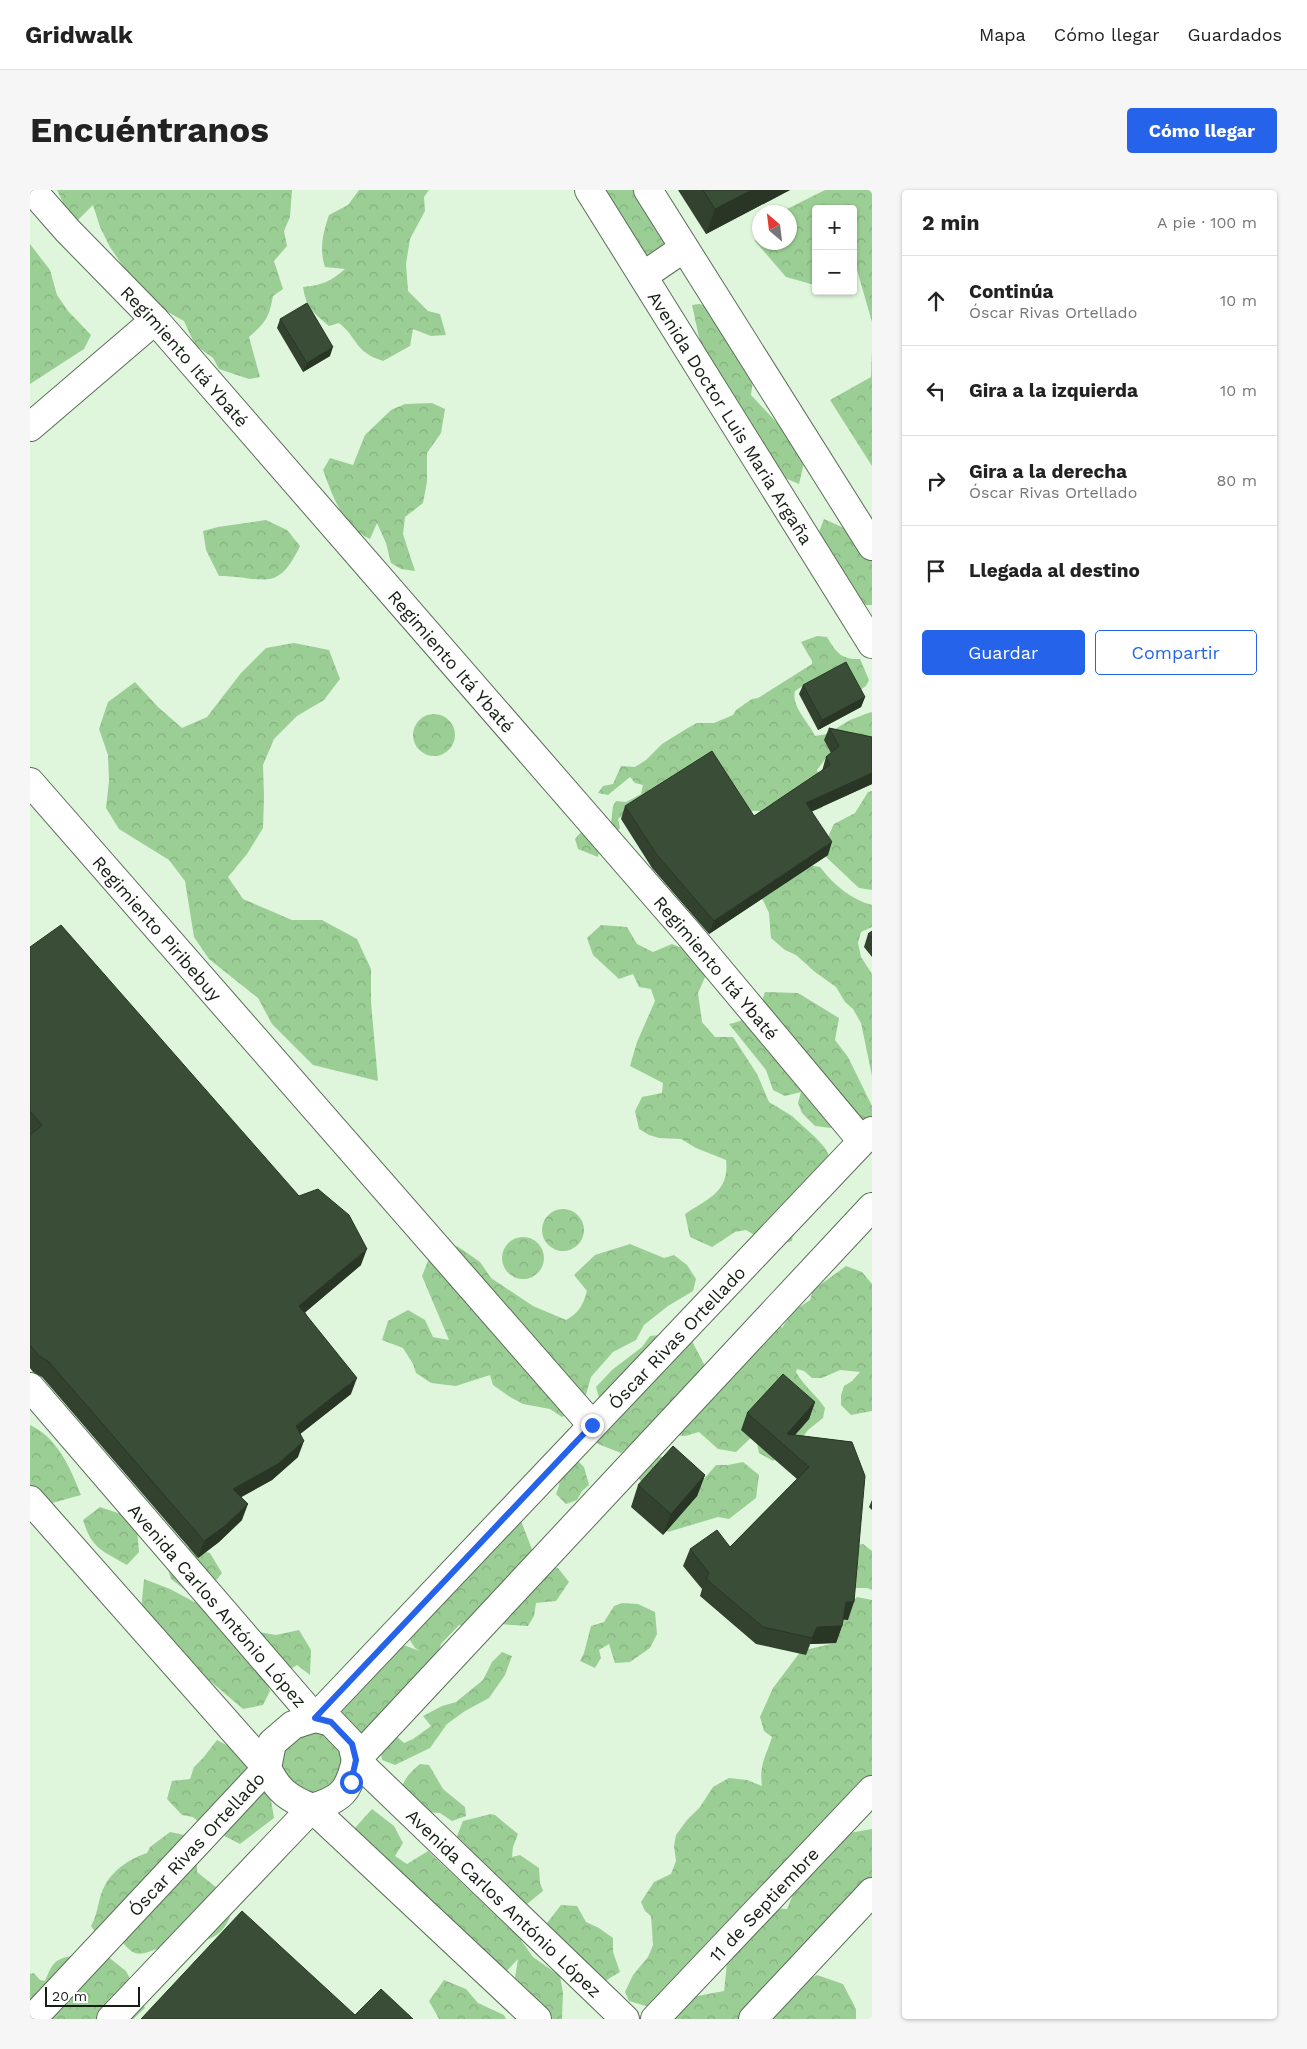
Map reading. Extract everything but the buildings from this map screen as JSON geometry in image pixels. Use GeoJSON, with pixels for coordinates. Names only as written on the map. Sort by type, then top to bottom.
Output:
{"type":"FeatureCollection","features":[{"type":"Feature","properties":{"kind":"street","name":"Regimiento Itá Ybaté"},"geometry":{"type":"LineString","coordinates":[[32,190],[68,231],[155,320],[867,1136]]}},
{"type":"Feature","properties":{"kind":"street","name":"Avenida Doctor Luis Maria Argaña"},"geometry":{"type":"LineString","coordinates":[[589,190],[872,644]]}},
{"type":"Feature","properties":{"kind":"street"},"geometry":{"type":"LineString","coordinates":[[648,190],[872,546]]}},
{"type":"Feature","properties":{"kind":"street"},"geometry":{"type":"LineString","coordinates":[[642,276],[684,248]]}},
{"type":"Feature","properties":{"kind":"street"},"geometry":{"type":"LineString","coordinates":[[30,427],[155,320]]}},
{"type":"Feature","properties":{"kind":"street","name":"Regimiento Piribebuy"},"geometry":{"type":"LineString","coordinates":[[30,782],[592,1425]]}},
{"type":"Feature","properties":{"kind":"street","name":"Óscar Rivas Ortellado"},"geometry":{"type":"LineString","coordinates":[[32,2019],[267,1768],[272,1743],[293,1725],[315,1718],[867,1136]]}},
{"type":"Feature","properties":{"kind":"street"},"geometry":{"type":"LineString","coordinates":[[111,2019],[312,1808],[332,1802],[351,1782],[356,1760],[872,1207]]}},
{"type":"Feature","properties":{"kind":"street","name":"Avenida Carlos António López"},"geometry":{"type":"LineString","coordinates":[[30,1387],[315,1718],[331,1722],[352,1744],[356,1760],[625,2019]]}},
{"type":"Feature","properties":{"kind":"street"},"geometry":{"type":"LineString","coordinates":[[30,1500],[267,1768],[274,1783],[289,1798],[312,1808],[537,2019]]}},
{"type":"Feature","properties":{"kind":"street","name":"11 de Septiembre"},"geometry":{"type":"LineString","coordinates":[[656,2019],[872,1790]]}},
{"type":"Feature","properties":{"kind":"street"},"geometry":{"type":"LineString","coordinates":[[753,2019],[872,1892]]}},
{"type":"Feature","properties":{"kind":"green space"},"geometry":{"type":"Polygon","coordinates":[[[57,190],[292,190],[290,217],[284,231],[287,246],[274,261],[283,289],[273,296],[266,319],[249,337],[260,377],[249,379],[219,369],[213,358],[195,345],[184,321],[155,305],[127,272],[110,247],[100,227],[93,205],[77,221],[65,207],[57,190]]]}},
{"type":"Feature","properties":{"kind":"green space"},"geometry":{"type":"Polygon","coordinates":[[[359,190],[429,190],[424,197],[425,211],[410,239],[406,264],[408,291],[428,311],[440,314],[446,335],[431,336],[413,329],[410,346],[383,361],[361,349],[339,323],[329,326],[319,317],[306,300],[303,287],[326,282],[345,269],[325,267],[322,254],[324,235],[329,215],[348,205],[359,190]]]}},
{"type":"Feature","properties":{"kind":"green space"},"geometry":{"type":"Polygon","coordinates":[[[596,190],[636,190],[674,243],[649,260],[596,190]]]}},
{"type":"Feature","properties":{"kind":"green space"},"geometry":{"type":"Polygon","coordinates":[[[825,190],[872,190],[872,322],[857,270],[857,205],[812,205],[811,284],[786,277],[763,250],[797,250],[797,205],[795,205],[825,190]]]}},
{"type":"Feature","properties":{"kind":"green space"},"geometry":{"type":"Polygon","coordinates":[[[30,244],[50,270],[57,295],[68,311],[91,335],[84,349],[30,384],[30,244]]]}},
{"type":"Feature","properties":{"kind":"green space"},"geometry":{"type":"Polygon","coordinates":[[[699,304],[725,310],[756,357],[751,395],[806,454],[799,484],[769,471],[702,351],[692,305],[699,304]]]}},
{"type":"Feature","properties":{"kind":"green space"},"geometry":{"type":"Polygon","coordinates":[[[872,349],[872,466],[830,400],[871,377],[872,349]]]}},
{"type":"Feature","properties":{"kind":"green space"},"geometry":{"type":"Polygon","coordinates":[[[432,403],[445,409],[441,433],[427,453],[427,482],[423,503],[405,517],[403,534],[415,571],[401,569],[391,563],[386,543],[377,523],[370,539],[361,534],[346,519],[335,501],[323,470],[330,458],[353,465],[365,435],[391,410],[405,404],[432,403]]]}},
{"type":"Feature","properties":{"kind":"green space"},"geometry":{"type":"Polygon","coordinates":[[[824,519],[853,532],[872,561],[872,605],[858,605],[816,540],[824,519]]]}},
{"type":"Feature","properties":{"kind":"green space"},"geometry":{"type":"Polygon","coordinates":[[[266,520],[287,530],[300,546],[284,571],[276,577],[267,579],[219,576],[206,550],[203,531],[266,520]]]}},
{"type":"Feature","properties":{"kind":"green space"},"geometry":{"type":"Polygon","coordinates":[[[817,636],[827,637],[840,654],[848,658],[860,659],[869,680],[866,686],[858,691],[809,682],[795,691],[794,697],[798,709],[815,736],[827,734],[850,720],[872,713],[872,747],[826,758],[817,770],[825,795],[822,808],[813,811],[794,802],[780,801],[767,806],[761,811],[629,810],[618,819],[620,828],[599,852],[598,857],[578,849],[575,839],[583,830],[611,823],[613,806],[616,801],[626,802],[641,794],[643,785],[635,783],[630,777],[608,795],[598,793],[603,786],[613,784],[621,766],[635,767],[646,760],[662,744],[697,723],[714,723],[733,715],[736,710],[752,699],[758,698],[812,664],[801,642],[817,636]]]}},
{"type":"Feature","properties":{"kind":"green space"},"geometry":{"type":"Polygon","coordinates":[[[294,643],[329,650],[340,679],[324,700],[297,716],[274,739],[263,765],[263,828],[247,854],[228,877],[243,899],[292,920],[322,920],[357,939],[371,969],[371,1002],[378,1081],[313,1065],[272,1024],[258,998],[209,959],[194,937],[185,881],[169,860],[119,829],[106,808],[109,781],[108,755],[99,729],[108,702],[135,682],[158,707],[182,728],[207,717],[241,673],[266,648],[294,643]]]}},
{"type":"Feature","properties":{"kind":"green space"},"geometry":{"type":"Polygon","coordinates":[[[434,714],[449,720],[455,735],[449,750],[434,756],[419,750],[413,735],[419,720],[434,714]]]}},
{"type":"Feature","properties":{"kind":"green space"},"geometry":{"type":"Polygon","coordinates":[[[872,791],[872,890],[859,888],[825,856],[827,839],[834,824],[855,813],[868,792],[872,791]]]}},
{"type":"Feature","properties":{"kind":"green space"},"geometry":{"type":"Polygon","coordinates":[[[795,862],[820,867],[843,890],[857,899],[872,905],[872,927],[861,932],[858,943],[861,957],[872,974],[872,1076],[861,1023],[853,1009],[845,1002],[836,987],[771,938],[769,913],[762,898],[795,862]]]}},
{"type":"Feature","properties":{"kind":"green space"},"geometry":{"type":"Polygon","coordinates":[[[601,925],[627,927],[637,944],[653,952],[672,944],[687,950],[706,975],[698,993],[702,1022],[715,1037],[733,1037],[757,1074],[769,1102],[792,1116],[825,1148],[837,1171],[794,1225],[792,1241],[773,1246],[746,1230],[735,1232],[712,1247],[690,1237],[685,1214],[709,1199],[721,1187],[726,1171],[726,1160],[696,1148],[681,1139],[659,1138],[639,1129],[635,1111],[642,1097],[662,1093],[663,1083],[630,1066],[637,1042],[655,1001],[651,989],[639,987],[633,974],[619,979],[593,955],[587,938],[601,925]]]}},
{"type":"Feature","properties":{"kind":"green space"},"geometry":{"type":"Polygon","coordinates":[[[765,992],[798,993],[839,1018],[835,1040],[848,1057],[872,1106],[872,1133],[815,1126],[802,1113],[798,1103],[801,1092],[785,1096],[773,1090],[766,1070],[729,1024],[736,1023],[752,1014],[760,1004],[765,992]]]}},
{"type":"Feature","properties":{"kind":"green space"},"geometry":{"type":"Polygon","coordinates":[[[563,1209],[578,1215],[584,1230],[578,1245],[563,1251],[548,1245],[542,1230],[548,1215],[563,1209]]]}},
{"type":"Feature","properties":{"kind":"green space"},"geometry":{"type":"Polygon","coordinates":[[[523,1237],[538,1243],[544,1258],[538,1273],[523,1279],[508,1273],[502,1258],[508,1243],[523,1237]]]}},
{"type":"Feature","properties":{"kind":"green space"},"geometry":{"type":"Polygon","coordinates":[[[630,1244],[664,1258],[674,1255],[687,1265],[696,1279],[693,1291],[668,1306],[644,1325],[636,1340],[613,1352],[591,1377],[583,1405],[562,1417],[550,1409],[523,1404],[510,1397],[493,1385],[490,1375],[456,1386],[431,1383],[416,1373],[403,1348],[382,1340],[388,1321],[408,1310],[425,1320],[433,1337],[449,1340],[422,1276],[428,1261],[457,1246],[480,1262],[491,1278],[533,1306],[566,1320],[580,1308],[587,1291],[574,1275],[595,1255],[630,1244]]]}},
{"type":"Feature","properties":{"kind":"green space"},"geometry":{"type":"Polygon","coordinates":[[[846,1266],[862,1272],[872,1284],[872,1411],[851,1415],[841,1405],[841,1395],[844,1386],[852,1381],[860,1372],[840,1370],[822,1378],[812,1378],[804,1371],[797,1369],[796,1372],[799,1377],[825,1408],[823,1418],[808,1430],[796,1446],[773,1461],[759,1453],[755,1434],[736,1452],[718,1449],[699,1432],[685,1436],[643,1433],[621,1453],[598,1444],[592,1436],[602,1408],[596,1387],[612,1370],[642,1347],[650,1336],[690,1332],[693,1343],[706,1368],[774,1315],[782,1328],[792,1312],[810,1300],[813,1290],[846,1266]]]}},
{"type":"Feature","properties":{"kind":"green space"},"geometry":{"type":"Polygon","coordinates":[[[30,1425],[48,1437],[62,1455],[81,1495],[52,1503],[30,1486],[30,1425]]]}},
{"type":"Feature","properties":{"kind":"green space"},"geometry":{"type":"Polygon","coordinates":[[[643,1454],[675,1462],[703,1480],[716,1465],[743,1462],[759,1475],[756,1498],[729,1519],[718,1517],[668,1532],[659,1519],[638,1477],[643,1454]]]}},
{"type":"Feature","properties":{"kind":"green space"},"geometry":{"type":"Polygon","coordinates":[[[573,1456],[584,1467],[589,1485],[582,1491],[577,1500],[566,1504],[556,1494],[560,1473],[573,1456]]]}},
{"type":"Feature","properties":{"kind":"green space"},"geometry":{"type":"Polygon","coordinates":[[[100,1507],[127,1516],[137,1528],[139,1552],[127,1565],[99,1548],[86,1530],[83,1520],[100,1507]]]}},
{"type":"Feature","properties":{"kind":"green space"},"geometry":{"type":"Polygon","coordinates":[[[521,1521],[535,1557],[485,1602],[478,1616],[469,1627],[459,1625],[441,1644],[437,1657],[370,1733],[358,1733],[340,1717],[343,1704],[395,1642],[420,1651],[415,1648],[404,1631],[521,1521]]]}},
{"type":"Feature","properties":{"kind":"green space"},"geometry":{"type":"Polygon","coordinates":[[[863,1544],[872,1551],[872,1590],[867,1588],[850,1588],[849,1547],[863,1544]]]}},
{"type":"Feature","properties":{"kind":"green space"},"geometry":{"type":"Polygon","coordinates":[[[181,1546],[210,1553],[222,1573],[206,1593],[189,1593],[171,1579],[165,1560],[181,1546]]]}},
{"type":"Feature","properties":{"kind":"green space"},"geometry":{"type":"Polygon","coordinates":[[[539,1566],[558,1568],[569,1582],[556,1601],[536,1603],[534,1616],[528,1626],[484,1623],[539,1566]]]}},
{"type":"Feature","properties":{"kind":"green space"},"geometry":{"type":"Polygon","coordinates":[[[144,1579],[170,1589],[215,1613],[259,1664],[270,1691],[263,1705],[243,1709],[195,1668],[141,1611],[144,1579]]]}},
{"type":"Feature","properties":{"kind":"green space"},"geometry":{"type":"Polygon","coordinates":[[[857,1597],[872,1600],[872,1787],[844,1834],[872,1829],[872,1892],[740,2019],[669,2019],[649,2007],[629,2001],[625,1992],[633,1975],[648,1957],[653,1945],[651,1916],[645,1911],[641,1902],[654,1882],[671,1874],[676,1861],[674,1846],[676,1835],[700,1807],[713,1787],[729,1778],[747,1780],[762,1786],[762,1766],[772,1737],[764,1731],[760,1717],[773,1688],[801,1651],[835,1643],[844,1609],[857,1597]],[[791,1889],[771,1908],[787,1909],[792,1897],[791,1889]],[[727,1963],[676,2000],[724,1991],[727,1963]]]}},
{"type":"Feature","properties":{"kind":"green space"},"geometry":{"type":"Polygon","coordinates":[[[622,1603],[638,1604],[655,1612],[657,1634],[650,1648],[630,1662],[615,1663],[609,1644],[599,1650],[601,1658],[595,1668],[580,1661],[591,1626],[604,1622],[614,1606],[622,1603]]]}},
{"type":"Feature","properties":{"kind":"green space"},"geometry":{"type":"Polygon","coordinates":[[[299,1630],[311,1650],[310,1675],[297,1665],[286,1672],[259,1632],[276,1635],[299,1630]]]}},
{"type":"Feature","properties":{"kind":"green space"},"geometry":{"type":"Polygon","coordinates":[[[502,1652],[512,1656],[505,1675],[489,1698],[465,1711],[447,1724],[430,1748],[395,1765],[382,1760],[380,1748],[396,1736],[404,1743],[431,1726],[423,1716],[442,1706],[456,1702],[483,1680],[492,1662],[502,1652]]]}},
{"type":"Feature","properties":{"kind":"green space"},"geometry":{"type":"Polygon","coordinates":[[[328,1731],[342,1746],[342,1777],[314,1799],[294,1791],[277,1769],[280,1750],[296,1733],[328,1731]]]}},
{"type":"Feature","properties":{"kind":"green space"},"geometry":{"type":"Polygon","coordinates":[[[217,1740],[238,1751],[273,1792],[271,1800],[274,1818],[240,1844],[201,1824],[193,1817],[182,1815],[167,1799],[172,1781],[190,1779],[194,1767],[217,1740]]]}},
{"type":"Feature","properties":{"kind":"green space"},"geometry":{"type":"Polygon","coordinates":[[[420,1764],[429,1765],[443,1789],[465,1807],[466,1816],[452,1821],[440,1813],[407,1811],[396,1801],[405,1780],[420,1764]]]}},
{"type":"Feature","properties":{"kind":"green space"},"geometry":{"type":"Polygon","coordinates":[[[372,1809],[394,1826],[403,1843],[395,1856],[407,1864],[428,1851],[518,1936],[533,1957],[560,1976],[563,1993],[562,2019],[537,2019],[512,1996],[518,1959],[497,1981],[345,1839],[372,1809]]]}},
{"type":"Feature","properties":{"kind":"green space"},"geometry":{"type":"Polygon","coordinates":[[[491,1814],[495,1815],[518,1834],[513,1847],[512,1857],[520,1855],[539,1868],[540,1883],[543,1891],[522,1908],[455,1841],[463,1821],[491,1814]]]}},
{"type":"Feature","properties":{"kind":"green space"},"geometry":{"type":"Polygon","coordinates":[[[170,1832],[189,1836],[197,1860],[197,1872],[222,1892],[233,1906],[229,1920],[223,1929],[215,1936],[206,1940],[141,1954],[133,1952],[118,1940],[98,1936],[91,1926],[108,1880],[123,1865],[147,1853],[150,1847],[170,1832]]]}},
{"type":"Feature","properties":{"kind":"green space"},"geometry":{"type":"Polygon","coordinates":[[[561,1905],[577,1906],[586,1922],[613,1938],[613,1952],[620,1972],[605,1981],[541,1936],[547,1923],[561,1905]]]}},
{"type":"Feature","properties":{"kind":"green space"},"geometry":{"type":"Polygon","coordinates":[[[72,1956],[107,1956],[126,1971],[145,2008],[133,2019],[30,2019],[30,1974],[34,1973],[40,1980],[45,1981],[57,1961],[72,1956]]]}},
{"type":"Feature","properties":{"kind":"green space"},"geometry":{"type":"Polygon","coordinates":[[[817,1975],[843,1984],[856,2009],[856,2019],[763,2019],[799,1984],[817,1975]]]}},
{"type":"Feature","properties":{"kind":"green space"},"geometry":{"type":"Polygon","coordinates":[[[444,1980],[466,1989],[478,2003],[504,2015],[506,2019],[439,2019],[429,2001],[444,1980]]]}},
{"type":"Feature","properties":{"kind":"route"},"geometry":{"type":"LineString","coordinates":[[351,1782],[356,1760],[352,1744],[331,1722],[315,1718],[592,1425]]}}]}
